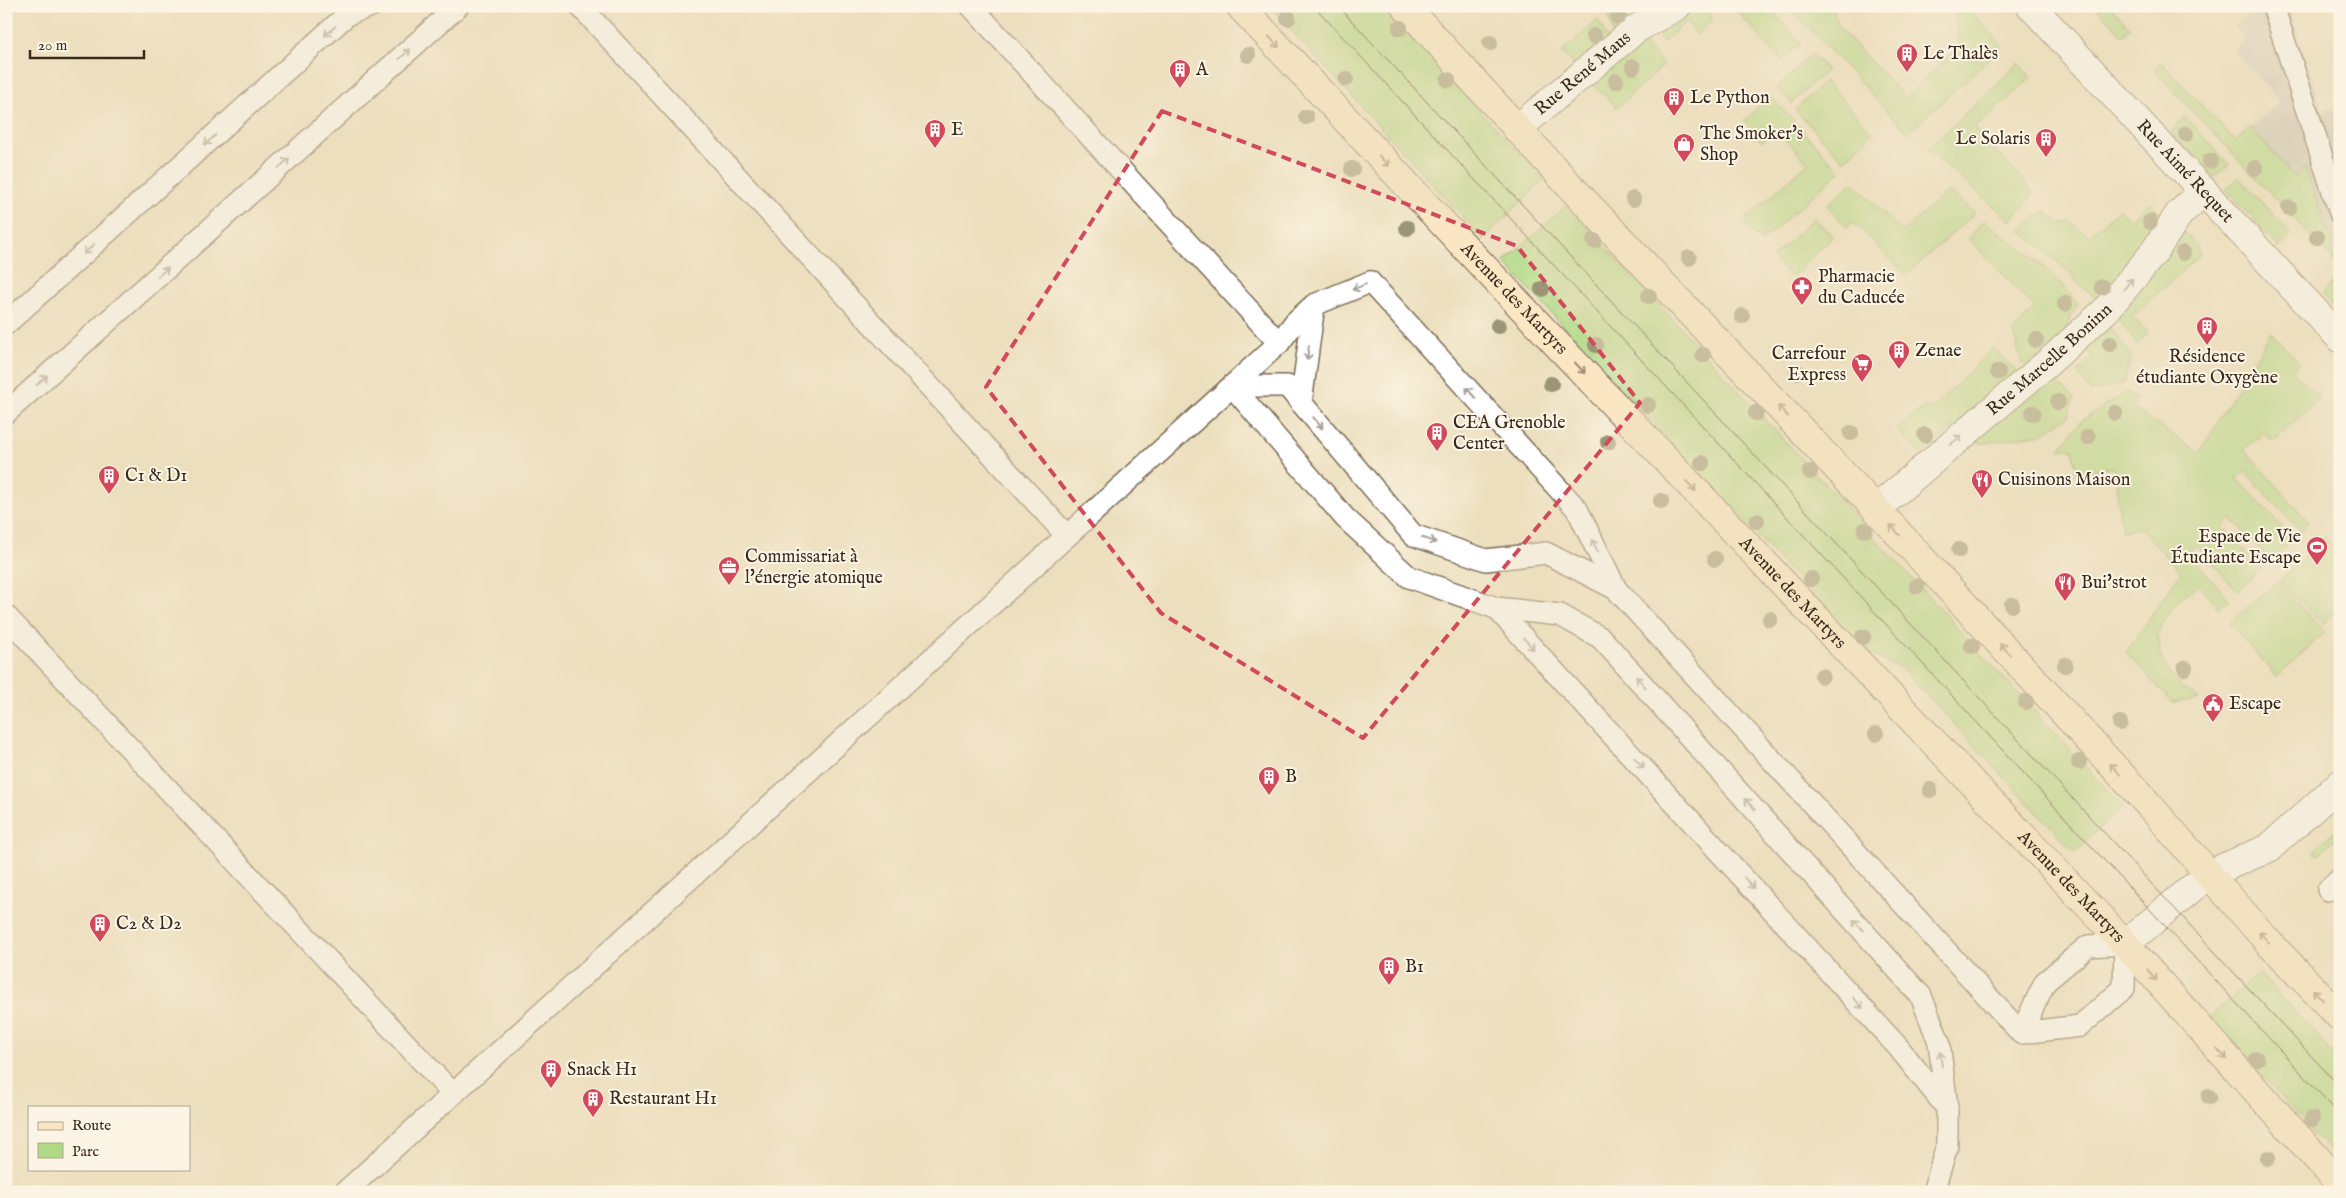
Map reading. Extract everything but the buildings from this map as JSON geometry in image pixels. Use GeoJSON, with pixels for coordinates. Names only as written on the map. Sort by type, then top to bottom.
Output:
{"type":"FeatureCollection","features":[{"type":"Feature","properties":{"kind":"main road","name":"Avenue des Martyrs"},"geometry":{"type":"LineString","coordinates":[[1240,6],[1479,262],[2125,944],[2340,1184]]}},
{"type":"Feature","properties":{"kind":"main road"},"geometry":{"type":"LineString","coordinates":[[1405,6],[1517,129],[1876,509],[2210,874],[2270,944],[2340,1018]]}},
{"type":"Feature","properties":{"kind":"street","name":"Rue René Maus"},"geometry":{"type":"LineString","coordinates":[[1517,129],[1636,29],[1677,6]]}},
{"type":"Feature","properties":{"kind":"street","name":"Rue Aimé Requet"},"geometry":{"type":"LineString","coordinates":[[2031,6],[2340,338]]}},
{"type":"Feature","properties":{"kind":"street","name":"Rue Marcelle Boninn"},"geometry":{"type":"LineString","coordinates":[[1876,509],[1918,471],[2051,360],[2106,310],[2152,255],[2179,214],[2204,192]]}},
{"type":"Feature","properties":{"kind":"street"},"geometry":{"type":"LineString","coordinates":[[2125,944],[2210,874],[2269,848],[2340,784]]}},
{"type":"Feature","properties":{"kind":"lane"},"geometry":{"type":"LineString","coordinates":[[6,324],[348,14],[372,6]]}},
{"type":"Feature","properties":{"kind":"lane"},"geometry":{"type":"LineString","coordinates":[[6,413],[458,6]]}},
{"type":"Feature","properties":{"kind":"lane"},"geometry":{"type":"LineString","coordinates":[[580,6],[1067,536]]}},
{"type":"Feature","properties":{"kind":"lane"},"geometry":{"type":"LineString","coordinates":[[971,6],[1279,343]]}},
{"type":"Feature","properties":{"kind":"lane"},"geometry":{"type":"LineString","coordinates":[[2273,6],[2340,213]]}},
{"type":"Feature","properties":{"kind":"lane"},"geometry":{"type":"LineString","coordinates":[[345,1192],[1279,343],[1295,322],[1314,305],[1370,282],[1577,509],[1616,589],[2021,1033]]}},
{"type":"Feature","properties":{"kind":"lane"},"geometry":{"type":"LineString","coordinates":[[1301,403],[1314,305]]}},
{"type":"Feature","properties":{"kind":"lane"},"geometry":{"type":"LineString","coordinates":[[1232,386],[1287,386],[1413,535],[1486,560],[1546,554],[1616,589]]}},
{"type":"Feature","properties":{"kind":"lane"},"geometry":{"type":"LineString","coordinates":[[1232,386],[1345,518],[1409,577],[1496,608],[1560,615],[1601,638],[1922,996],[1939,1042],[1947,1108],[1947,1146],[1933,1192]]}},
{"type":"Feature","properties":{"kind":"lane"},"geometry":{"type":"LineString","coordinates":[[1496,608],[1898,1047],[1947,1108]]}},
{"type":"Feature","properties":{"kind":"lane"},"geometry":{"type":"LineString","coordinates":[[6,616],[453,1094]]}},
{"type":"Feature","properties":{"kind":"lane"},"geometry":{"type":"LineString","coordinates":[[2125,944],[2124,988],[2080,1026],[2021,1033],[2044,982],[2088,946],[2125,944]]}},
{"type":"Feature","properties":{"kind":"highlighted area"},"geometry":{"type":"Polygon","coordinates":[[[1162,111],[1517,246],[1640,403],[1363,738],[1161,613],[986,387],[1162,111]]]}},
{"type":"Feature","properties":{"kind":"shaded area"},"geometry":{"type":"Polygon","coordinates":[[[2240,6],[2288,6],[2323,112],[2340,106],[2340,253],[2235,141],[2280,102],[2233,50],[2245,40],[2234,26],[2247,14],[2240,6]]]}},
{"type":"Feature","properties":{"kind":"green space"},"geometry":{"type":"Polygon","coordinates":[[[1269,6],[1383,6],[1544,180],[1483,239],[1269,6]]]}},
{"type":"Feature","properties":{"kind":"green space"},"geometry":{"type":"Polygon","coordinates":[[[1617,6],[1636,6],[1625,16],[1628,27],[1614,38],[1608,12],[1617,6]]]}},
{"type":"Feature","properties":{"kind":"green space"},"geometry":{"type":"Polygon","coordinates":[[[1684,6],[1704,6],[1713,19],[1697,35],[1686,22],[1663,42],[1654,29],[1684,6]]]}},
{"type":"Feature","properties":{"kind":"green space"},"geometry":{"type":"Polygon","coordinates":[[[1732,6],[1768,6],[1801,43],[1782,61],[1732,6]]]}},
{"type":"Feature","properties":{"kind":"green space"},"geometry":{"type":"Polygon","coordinates":[[[1788,6],[1833,6],[1839,28],[1905,98],[1959,48],[1954,6],[1967,6],[2003,46],[1908,133],[1788,6]]]}},
{"type":"Feature","properties":{"kind":"green space"},"geometry":{"type":"Polygon","coordinates":[[[2095,6],[2110,6],[2130,28],[2123,36],[2095,6]]]}},
{"type":"Feature","properties":{"kind":"green space"},"geometry":{"type":"Polygon","coordinates":[[[1598,20],[1608,40],[1573,65],[1562,52],[1598,20]]]}},
{"type":"Feature","properties":{"kind":"green space"},"geometry":{"type":"Polygon","coordinates":[[[1639,37],[1664,65],[1617,108],[1590,81],[1639,37]]]}},
{"type":"Feature","properties":{"kind":"green space"},"geometry":{"type":"Polygon","coordinates":[[[1812,54],[1827,70],[1792,103],[1777,88],[1812,54]]]}},
{"type":"Feature","properties":{"kind":"green space"},"geometry":{"type":"Polygon","coordinates":[[[2161,62],[2235,141],[2250,127],[2294,177],[2305,167],[2332,244],[2335,262],[2154,70],[2161,62]]]}},
{"type":"Feature","properties":{"kind":"green space"},"geometry":{"type":"Polygon","coordinates":[[[2019,63],[2031,78],[1975,128],[2034,193],[2011,221],[1927,149],[2019,63]]]}},
{"type":"Feature","properties":{"kind":"green space"},"geometry":{"type":"Polygon","coordinates":[[[1825,81],[1873,133],[1844,161],[1795,110],[1825,81]]]}},
{"type":"Feature","properties":{"kind":"green space"},"geometry":{"type":"Polygon","coordinates":[[[1770,96],[1840,171],[1761,242],[1742,222],[1808,163],[1776,130],[1762,142],[1744,121],[1770,96]]]}},
{"type":"Feature","properties":{"kind":"green space"},"geometry":{"type":"Polygon","coordinates":[[[2184,116],[2229,164],[2214,177],[2171,132],[2184,116]]]}},
{"type":"Feature","properties":{"kind":"green space"},"geometry":{"type":"Polygon","coordinates":[[[2239,178],[2292,235],[2279,248],[2226,189],[2239,178]]]}},
{"type":"Feature","properties":{"kind":"green space"},"geometry":{"type":"Polygon","coordinates":[[[1853,182],[1903,232],[1948,191],[1975,213],[1906,275],[1853,222],[1847,227],[1827,205],[1853,182]]]}},
{"type":"Feature","properties":{"kind":"green space"},"geometry":{"type":"Polygon","coordinates":[[[2150,202],[2166,218],[2101,302],[2077,282],[2071,273],[2021,231],[2044,210],[2060,224],[2069,222],[2089,236],[2119,209],[2130,220],[2150,202]]]}},
{"type":"Feature","properties":{"kind":"green space"},"geometry":{"type":"Polygon","coordinates":[[[1567,205],[2123,807],[2075,852],[1901,668],[1866,653],[1504,262],[1567,205]]]}},
{"type":"Feature","properties":{"kind":"green space"},"geometry":{"type":"Polygon","coordinates":[[[1814,218],[1833,236],[1792,277],[1772,258],[1814,218]]]}},
{"type":"Feature","properties":{"kind":"green space"},"geometry":{"type":"Polygon","coordinates":[[[1984,221],[2047,270],[2078,305],[2070,316],[2065,335],[2026,367],[2021,362],[2014,332],[2034,307],[1968,238],[1984,221]]]}},
{"type":"Feature","properties":{"kind":"green space"},"geometry":{"type":"Polygon","coordinates":[[[2184,232],[2197,246],[2200,255],[2132,316],[2148,333],[2137,345],[2115,313],[2184,232]]]}},
{"type":"Feature","properties":{"kind":"green space"},"geometry":{"type":"Polygon","coordinates":[[[2332,284],[2340,291],[2340,315],[2322,294],[2332,284]]]}},
{"type":"Feature","properties":{"kind":"green space"},"geometry":{"type":"Polygon","coordinates":[[[2108,325],[2131,355],[2124,383],[2091,392],[2077,373],[2093,357],[2081,344],[2108,325]]]}},
{"type":"Feature","properties":{"kind":"green space"},"geometry":{"type":"Polygon","coordinates":[[[2271,332],[2300,363],[2292,370],[2320,398],[2273,442],[2264,433],[2244,449],[2309,522],[2301,531],[2245,472],[2237,478],[2292,538],[2271,562],[2231,518],[2223,527],[2261,569],[2238,591],[2197,546],[2187,552],[2230,600],[2218,608],[2199,585],[2180,598],[2162,623],[2158,634],[2159,651],[2163,663],[2182,688],[2199,699],[2172,702],[2126,652],[2181,572],[2141,528],[2122,531],[2114,467],[2077,473],[2073,449],[2060,449],[2081,421],[2127,392],[2139,400],[2132,407],[2199,453],[2271,332]]]}},
{"type":"Feature","properties":{"kind":"green space"},"geometry":{"type":"Polygon","coordinates":[[[1993,348],[2019,373],[1921,455],[1897,429],[1925,406],[1931,410],[1993,348]]]}},
{"type":"Feature","properties":{"kind":"green space"},"geometry":{"type":"Polygon","coordinates":[[[2050,376],[2074,398],[2068,417],[2041,434],[1980,444],[1978,437],[2050,376]]]}},
{"type":"Feature","properties":{"kind":"green space","name":"Espace de Vie Étudiante Escape"},"geometry":{"type":"Polygon","coordinates":[[[2324,536],[2340,552],[2340,606],[2323,624],[2279,581],[2324,536]]]}},
{"type":"Feature","properties":{"kind":"green space"},"geometry":{"type":"Polygon","coordinates":[[[2277,582],[2325,632],[2276,677],[2230,623],[2277,582]]]}},
{"type":"Feature","properties":{"kind":"green space"},"geometry":{"type":"Polygon","coordinates":[[[2340,826],[2340,835],[2319,854],[2313,851],[2340,826]]]}},
{"type":"Feature","properties":{"kind":"green space"},"geometry":{"type":"Polygon","coordinates":[[[2259,973],[2340,1061],[2340,1161],[2208,1019],[2259,973]]]}},
{"type":"Feature","properties":{"kind":"tram line"},"geometry":{"type":"LineString","coordinates":[[1314,6],[2340,1115]]}},
{"type":"Feature","properties":{"kind":"tram line"},"geometry":{"type":"LineString","coordinates":[[1338,6],[2340,1087]]}},
{"type":"Feature","properties":{"kind":"place","name":"Le Thalès"},"geometry":{"type":"Point","coordinates":[1907,73]}},
{"type":"Feature","properties":{"kind":"place","name":"A"},"geometry":{"type":"Point","coordinates":[1180,89]}},
{"type":"Feature","properties":{"kind":"place","name":"Le Python"},"geometry":{"type":"Point","coordinates":[1674,117]}},
{"type":"Feature","properties":{"kind":"place","name":"E"},"geometry":{"type":"Point","coordinates":[935,149]}},
{"type":"Feature","properties":{"kind":"place","name":"Le Solaris"},"geometry":{"type":"Point","coordinates":[2046,158]}},
{"type":"Feature","properties":{"kind":"place","name":"The Smoker's Shop"},"geometry":{"type":"Point","coordinates":[1684,163]}},
{"type":"Feature","properties":{"kind":"place","name":"Pharmacie du Caducée"},"geometry":{"type":"Point","coordinates":[1802,306]}},
{"type":"Feature","properties":{"kind":"place","name":"Résidence étudiante Oxygène"},"geometry":{"type":"Point","coordinates":[2207,346]}},
{"type":"Feature","properties":{"kind":"place","name":"Zenae"},"geometry":{"type":"Point","coordinates":[1899,370]}},
{"type":"Feature","properties":{"kind":"place","name":"Carrefour Express"},"geometry":{"type":"Point","coordinates":[1862,383]}},
{"type":"Feature","properties":{"kind":"place","name":"CEA Grenoble Center"},"geometry":{"type":"Point","coordinates":[1437,452]}},
{"type":"Feature","properties":{"kind":"place","name":"C1 & D1"},"geometry":{"type":"Point","coordinates":[109,495]}},
{"type":"Feature","properties":{"kind":"place","name":"Cuisinons Maison"},"geometry":{"type":"Point","coordinates":[1982,499]}},
{"type":"Feature","properties":{"kind":"place","name":"Espace de Vie Étudiante Escape"},"geometry":{"type":"Point","coordinates":[2317,566]}},
{"type":"Feature","properties":{"kind":"place","name":"Commissariat à l'énergie atomique"},"geometry":{"type":"Point","coordinates":[729,586]}},
{"type":"Feature","properties":{"kind":"place","name":"Bui'strot"},"geometry":{"type":"Point","coordinates":[2065,602]}},
{"type":"Feature","properties":{"kind":"place","name":"Escape"},"geometry":{"type":"Point","coordinates":[2213,723]}},
{"type":"Feature","properties":{"kind":"place","name":"B"},"geometry":{"type":"Point","coordinates":[1269,796]}},
{"type":"Feature","properties":{"kind":"place","name":"C2 & D2"},"geometry":{"type":"Point","coordinates":[100,943]}},
{"type":"Feature","properties":{"kind":"place","name":"B1"},"geometry":{"type":"Point","coordinates":[1389,986]}},
{"type":"Feature","properties":{"kind":"place","name":"Snack H1"},"geometry":{"type":"Point","coordinates":[551,1089]}},
{"type":"Feature","properties":{"kind":"place","name":"Restaurant H1"},"geometry":{"type":"Point","coordinates":[593,1118]}}]}
